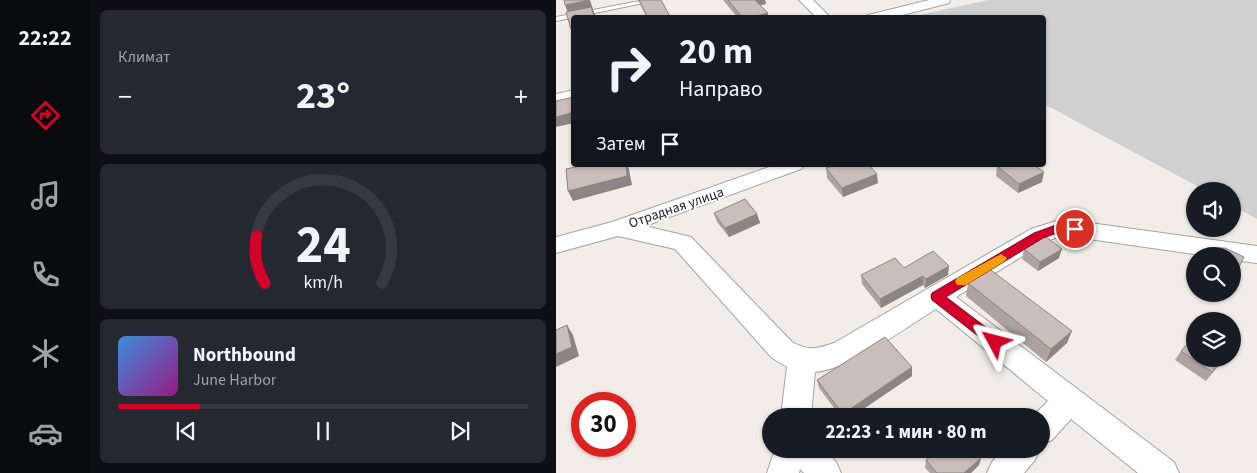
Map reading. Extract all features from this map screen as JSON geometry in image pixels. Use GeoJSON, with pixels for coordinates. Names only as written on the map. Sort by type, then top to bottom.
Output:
{"type":"FeatureCollection","features":[{"type":"Feature","properties":{"kind":"street"},"geometry":{"type":"LineString","coordinates":[[805,0],[822,15]]}},
{"type":"Feature","properties":{"kind":"street"},"geometry":{"type":"LineString","coordinates":[[885,15],[944,0]]}},
{"type":"Feature","properties":{"kind":"street"},"geometry":{"type":"LineString","coordinates":[[556,99],[571,96]]}},
{"type":"Feature","properties":{"kind":"street","name":"Отрадная улица"},"geometry":{"type":"LineString","coordinates":[[556,244],[618,228],[788,167]]}},
{"type":"Feature","properties":{"kind":"street"},"geometry":{"type":"LineString","coordinates":[[618,228],[683,243],[782,350],[802,361],[824,359],[844,351],[1038,235],[1056,229],[1075,229],[1257,255]]}},
{"type":"Feature","properties":{"kind":"street"},"geometry":{"type":"LineString","coordinates":[[937,296],[1163,473]]}},
{"type":"Feature","properties":{"kind":"street"},"geometry":{"type":"LineString","coordinates":[[797,408],[802,361]]}},
{"type":"Feature","properties":{"kind":"street"},"geometry":{"type":"LineString","coordinates":[[1050,420],[1069,399]]}},
{"type":"Feature","properties":{"kind":"street"},"geometry":{"type":"LineString","coordinates":[[783,473],[788,458]]}},
{"type":"Feature","properties":{"kind":"street"},"geometry":{"type":"LineString","coordinates":[[811,458],[825,473]]}},
{"type":"Feature","properties":{"kind":"street"},"geometry":{"type":"LineString","coordinates":[[1003,473],[1016,458]]}},
{"type":"Feature","properties":{"kind":"lane"},"geometry":{"type":"LineString","coordinates":[[577,15],[655,0]]}},
{"type":"Feature","properties":{"kind":"lane"},"geometry":{"type":"LineString","coordinates":[[556,19],[571,16]]}},
{"type":"Feature","properties":{"kind":"shaded area"},"geometry":{"type":"Polygon","coordinates":[[[988,0],[1257,0],[1257,219],[1241,210],[1241,182],[1189,182],[1046,105],[1046,15],[919,15],[988,0]]]}},
{"type":"Feature","properties":{"kind":"building"},"geometry":{"type":"Polygon","coordinates":[[[564,0],[589,0],[565,5],[564,0]]]}},
{"type":"Feature","properties":{"kind":"building"},"geometry":{"type":"Polygon","coordinates":[[[639,0],[661,0],[669,15],[646,15],[639,0]]]}},
{"type":"Feature","properties":{"kind":"building"},"geometry":{"type":"Polygon","coordinates":[[[728,0],[755,0],[768,13],[760,15],[740,15],[728,0]]]}},
{"type":"Feature","properties":{"kind":"building"},"geometry":{"type":"Polygon","coordinates":[[[591,7],[594,15],[571,15],[571,29],[566,12],[591,7]]]}},
{"type":"Feature","properties":{"kind":"building"},"geometry":{"type":"Polygon","coordinates":[[[571,98],[571,113],[556,117],[556,101],[571,98]]]}},
{"type":"Feature","properties":{"kind":"building"},"geometry":{"type":"Polygon","coordinates":[[[576,167],[626,167],[627,176],[568,191],[566,169],[576,167]]]}},
{"type":"Feature","properties":{"kind":"building"},"geometry":{"type":"Polygon","coordinates":[[[871,167],[877,174],[842,188],[826,168],[871,167]]]}},
{"type":"Feature","properties":{"kind":"building"},"geometry":{"type":"Polygon","coordinates":[[[998,167],[1037,167],[1044,172],[1019,184],[998,167]]]}},
{"type":"Feature","properties":{"kind":"building"},"geometry":{"type":"Polygon","coordinates":[[[745,199],[757,214],[725,228],[714,213],[745,199]]]}},
{"type":"Feature","properties":{"kind":"building"},"geometry":{"type":"Polygon","coordinates":[[[1045,236],[1062,249],[1040,262],[1024,249],[1045,236]]]}},
{"type":"Feature","properties":{"kind":"building"},"geometry":{"type":"Polygon","coordinates":[[[933,251],[949,266],[926,279],[923,276],[880,299],[861,275],[895,258],[904,268],[933,251]]]}},
{"type":"Feature","properties":{"kind":"building"},"geometry":{"type":"Polygon","coordinates":[[[988,268],[1072,331],[1051,349],[968,283],[988,268]]]}},
{"type":"Feature","properties":{"kind":"building"},"geometry":{"type":"Polygon","coordinates":[[[567,325],[572,347],[556,354],[556,330],[567,325]]]}},
{"type":"Feature","properties":{"kind":"building"},"geometry":{"type":"Polygon","coordinates":[[[885,337],[912,367],[852,408],[838,408],[817,380],[885,337]]]}},
{"type":"Feature","properties":{"kind":"building"},"geometry":{"type":"Polygon","coordinates":[[[1186,345],[1186,354],[1181,351],[1186,345]]]}},
{"type":"Feature","properties":{"kind":"building"},"geometry":{"type":"Polygon","coordinates":[[[1205,367],[1216,367],[1212,372],[1205,367]]]}},
{"type":"Feature","properties":{"kind":"building"},"geometry":{"type":"Polygon","coordinates":[[[928,458],[981,458],[964,473],[937,473],[926,460],[928,458]]]}},
{"type":"Feature","properties":{"kind":"slow traffic"},"geometry":{"type":"LineString","coordinates":[[961,281],[1001,258]]}},
{"type":"Feature","properties":{"kind":"route"},"geometry":{"type":"LineString","coordinates":[[995,342],[937,296],[1038,235],[1056,229],[1075,229]]}}]}
